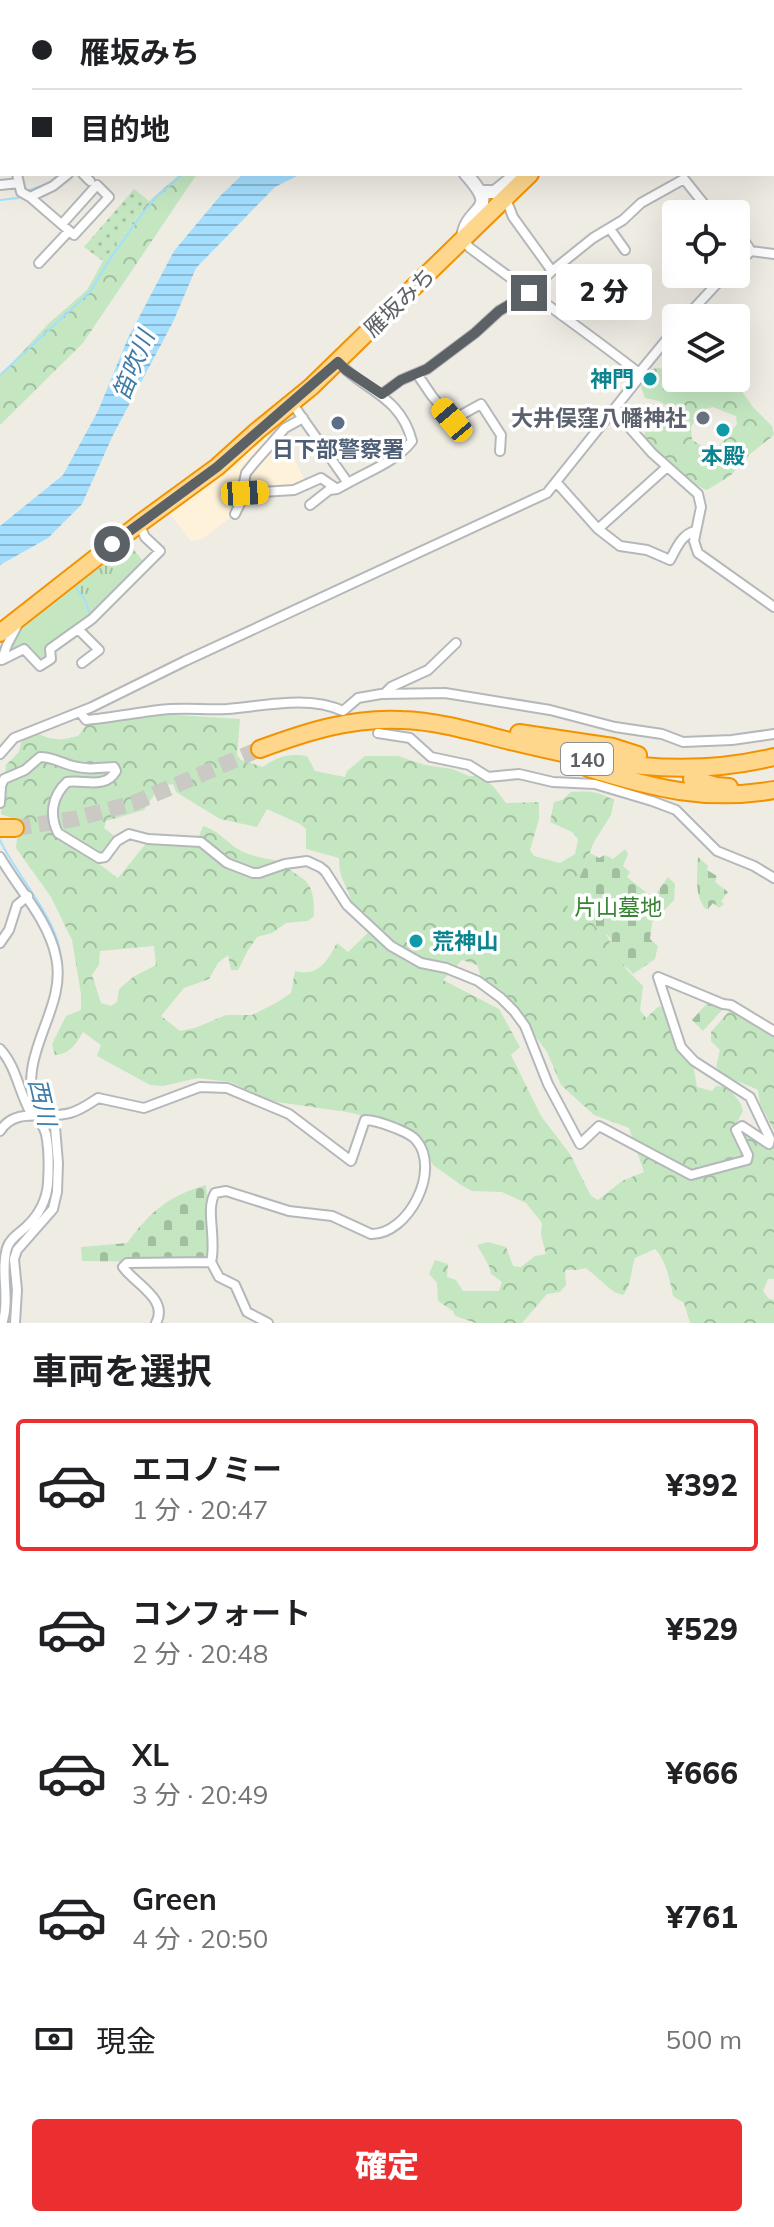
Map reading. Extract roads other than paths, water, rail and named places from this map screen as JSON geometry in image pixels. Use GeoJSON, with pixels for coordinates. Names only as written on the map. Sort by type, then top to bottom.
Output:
{"type":"FeatureCollection","features":[{"type":"Feature","properties":{"kind":"highway","name":"雁坂みち"},"geometry":{"type":"LineString","coordinates":[[10,624],[217,467],[292,403],[528,176]]}},
{"type":"Feature","properties":{"kind":"highway","name":"140"},"geometry":{"type":"LineString","coordinates":[[260,749],[328,726],[402,720],[433,723],[561,753],[645,767],[699,769],[774,757]]}},
{"type":"Feature","properties":{"kind":"highway"},"geometry":{"type":"LineString","coordinates":[[402,720],[462,722],[613,747],[638,755]]}},
{"type":"Feature","properties":{"kind":"highway"},"geometry":{"type":"LineString","coordinates":[[433,723],[670,791],[726,795],[774,790]]}},
{"type":"Feature","properties":{"kind":"highway"},"geometry":{"type":"LineString","coordinates":[[692,779],[726,787],[774,783]]}},
{"type":"Feature","properties":{"kind":"main road"},"geometry":{"type":"LineString","coordinates":[[468,176],[480,189],[490,193],[499,190],[515,176]]}},
{"type":"Feature","properties":{"kind":"main road"},"geometry":{"type":"LineString","coordinates":[[463,240],[465,228],[481,206],[480,189]]}},
{"type":"Feature","properties":{"kind":"street"},"geometry":{"type":"LineString","coordinates":[[30,197],[66,176]]}},
{"type":"Feature","properties":{"kind":"street"},"geometry":{"type":"LineString","coordinates":[[0,185],[19,177],[21,192],[74,235],[109,197],[97,185],[62,224]]}},
{"type":"Feature","properties":{"kind":"street"},"geometry":{"type":"LineString","coordinates":[[382,394],[401,380],[427,369],[499,311],[529,293],[593,238],[610,229],[641,203],[684,179],[701,200]]}},
{"type":"Feature","properties":{"kind":"street"},"geometry":{"type":"LineString","coordinates":[[506,198],[513,217],[552,271]]}},
{"type":"Feature","properties":{"kind":"street"},"geometry":{"type":"LineString","coordinates":[[610,229],[625,250]]}},
{"type":"Feature","properties":{"kind":"street"},"geometry":{"type":"LineString","coordinates":[[39,263],[69,231]]}},
{"type":"Feature","properties":{"kind":"street"},"geometry":{"type":"LineString","coordinates":[[463,240],[529,293],[639,373]]}},
{"type":"Feature","properties":{"kind":"street"},"geometry":{"type":"LineString","coordinates":[[751,251],[774,254]]}},
{"type":"Feature","properties":{"kind":"street"},"geometry":{"type":"LineString","coordinates":[[698,304],[713,288]]}},
{"type":"Feature","properties":{"kind":"street"},"geometry":{"type":"LineString","coordinates":[[0,754],[14,738],[80,712],[547,493],[662,345]]}},
{"type":"Feature","properties":{"kind":"street"},"geometry":{"type":"LineString","coordinates":[[310,505],[329,490],[337,489],[390,460],[412,441],[410,432],[391,403],[338,362]]}},
{"type":"Feature","properties":{"kind":"street"},"geometry":{"type":"LineString","coordinates":[[417,374],[452,420],[481,404],[501,435],[500,451]]}},
{"type":"Feature","properties":{"kind":"street"},"geometry":{"type":"LineString","coordinates":[[292,403],[348,483]]}},
{"type":"Feature","properties":{"kind":"street"},"geometry":{"type":"LineString","coordinates":[[614,410],[622,422],[694,490],[701,501],[694,541],[698,553],[774,607]]}},
{"type":"Feature","properties":{"kind":"street"},"geometry":{"type":"LineString","coordinates":[[235,514],[245,493],[246,473],[285,428],[303,418]]}},
{"type":"Feature","properties":{"kind":"street"},"geometry":{"type":"LineString","coordinates":[[598,529],[667,467]]}},
{"type":"Feature","properties":{"kind":"street"},"geometry":{"type":"LineString","coordinates":[[245,493],[294,490],[321,478],[337,489]]}},
{"type":"Feature","properties":{"kind":"street"},"geometry":{"type":"LineString","coordinates":[[557,483],[598,529],[620,546],[647,550],[670,560],[682,539],[695,531]]}},
{"type":"Feature","properties":{"kind":"street"},"geometry":{"type":"LineString","coordinates":[[10,624],[20,621],[2,660],[24,649],[40,666],[51,659],[50,649],[92,619],[160,551],[145,537],[139,524]]}},
{"type":"Feature","properties":{"kind":"street"},"geometry":{"type":"LineString","coordinates":[[78,629],[99,650],[82,663]]}},
{"type":"Feature","properties":{"kind":"street"},"geometry":{"type":"LineString","coordinates":[[383,694],[428,670],[456,643]]}},
{"type":"Feature","properties":{"kind":"street"},"geometry":{"type":"LineString","coordinates":[[80,712],[86,720],[160,710],[210,710],[301,703],[323,704],[343,711],[358,698],[427,693],[474,697],[550,710],[615,727],[662,734],[683,742],[774,734]]}},
{"type":"Feature","properties":{"kind":"street"},"geometry":{"type":"LineString","coordinates":[[378,733],[410,738],[431,757],[469,765],[488,777],[519,774],[553,782],[595,784],[652,801],[676,810],[717,851],[774,878]]}},
{"type":"Feature","properties":{"kind":"street"},"geometry":{"type":"LineString","coordinates":[[0,803],[4,779],[25,770],[40,757],[89,769],[114,767],[114,775],[106,781],[67,782],[58,792],[53,805],[58,833],[99,858],[105,857],[117,841],[129,834],[148,839],[201,842],[227,863],[253,873],[285,864],[314,863],[325,871],[347,905],[391,946],[421,963],[446,968],[478,981],[514,1011],[525,1026],[548,1084],[580,1144],[599,1126],[691,1175],[747,1160],[748,1155],[736,1130],[742,1126],[769,1144],[770,1139],[750,1097],[694,1061],[681,1047],[658,977],[731,1005],[774,1031]]}},
{"type":"Feature","properties":{"kind":"street"},"geometry":{"type":"LineString","coordinates":[[0,857],[48,931],[57,959],[55,997],[37,1044],[32,1074],[34,1115]]}},
{"type":"Feature","properties":{"kind":"street"},"geometry":{"type":"LineString","coordinates":[[0,943],[9,930],[17,905],[28,896]]}},
{"type":"Feature","properties":{"kind":"street"},"geometry":{"type":"LineString","coordinates":[[0,1049],[13,1068],[25,1103],[44,1127],[47,1137],[47,1191],[37,1215],[7,1246],[3,1266],[6,1299],[3,1321]]}},
{"type":"Feature","properties":{"kind":"street"},"geometry":{"type":"LineString","coordinates":[[0,1131],[10,1120],[22,1115],[67,1114],[98,1098],[144,1108],[200,1087],[213,1086],[227,1088],[289,1114],[351,1161],[365,1120],[373,1120],[414,1137],[426,1163],[423,1187],[409,1211],[378,1235],[332,1216],[289,1211],[226,1191],[215,1193],[210,1203],[214,1249],[211,1262],[219,1277],[235,1285],[247,1312],[268,1323]]}},
{"type":"Feature","properties":{"kind":"street"},"geometry":{"type":"LineString","coordinates":[[15,1323],[17,1290],[14,1259],[17,1250],[53,1209],[57,1192],[54,1115]]}},
{"type":"Feature","properties":{"kind":"street"},"geometry":{"type":"LineString","coordinates":[[156,1323],[160,1316],[159,1306],[125,1271],[124,1265],[211,1262]]}},
{"type":"Feature","properties":{"kind":"water","name":"笛吹川"},"geometry":{"type":"Polygon","coordinates":[[[241,176],[297,176],[275,187],[196,268],[173,322],[113,435],[82,504],[48,538],[0,565],[0,526],[63,475],[98,411],[128,338],[174,251],[241,176]]]}},
{"type":"Feature","properties":{"kind":"waterway"},"geometry":{"type":"LineString","coordinates":[[0,375],[90,292],[142,214],[181,176]]}},
{"type":"Feature","properties":{"kind":"waterway"},"geometry":{"type":"LineString","coordinates":[[27,191],[58,177]]}},
{"type":"Feature","properties":{"kind":"waterway"},"geometry":{"type":"LineString","coordinates":[[0,200],[18,198]]}},
{"type":"Feature","properties":{"kind":"waterway"},"geometry":{"type":"LineString","coordinates":[[74,585],[90,614]]}},
{"type":"Feature","properties":{"kind":"waterway","name":"西川"},"geometry":{"type":"LineString","coordinates":[[0,840],[51,924],[62,960],[61,980]]}},
{"type":"Feature","properties":{"kind":"waterway","name":"西川"},"geometry":{"type":"LineString","coordinates":[[50,1023],[57,1002]]}},
{"type":"Feature","properties":{"kind":"waterway","name":"西川"},"geometry":{"type":"LineString","coordinates":[[35,1082],[42,1111]]}},
{"type":"Feature","properties":{"kind":"waterway","name":"西川"},"geometry":{"type":"LineString","coordinates":[[51,1139],[52,1157]]}},
{"type":"Feature","properties":{"kind":"waterway","name":"西川"},"geometry":{"type":"LineString","coordinates":[[43,1215],[51,1191]]}},
{"type":"Feature","properties":{"kind":"waterway","name":"西川"},"geometry":{"type":"LineString","coordinates":[[8,1323],[11,1249],[27,1231]]}},
{"type":"Feature","properties":{"kind":"tunnel"},"geometry":{"type":"LineString","coordinates":[[15,828],[74,819],[134,803],[260,749]]}},
{"type":"Feature","properties":{"kind":"place","name":"神門"},"geometry":{"type":"Point","coordinates":[650,379]}},
{"type":"Feature","properties":{"kind":"place","name":"大井俣窪八幡神社"},"geometry":{"type":"Point","coordinates":[703,418]}},
{"type":"Feature","properties":{"kind":"place","name":"日下部警察署"},"geometry":{"type":"Point","coordinates":[338,423]}},
{"type":"Feature","properties":{"kind":"place","name":"本殿"},"geometry":{"type":"Point","coordinates":[723,430]}},
{"type":"Feature","properties":{"kind":"place","name":"荒神山"},"geometry":{"type":"Point","coordinates":[416,941]}},
{"type":"Feature","properties":{"kind":"park label","name":"片山墓地"},"geometry":{"type":"Point","coordinates":[618,907]}}]}
